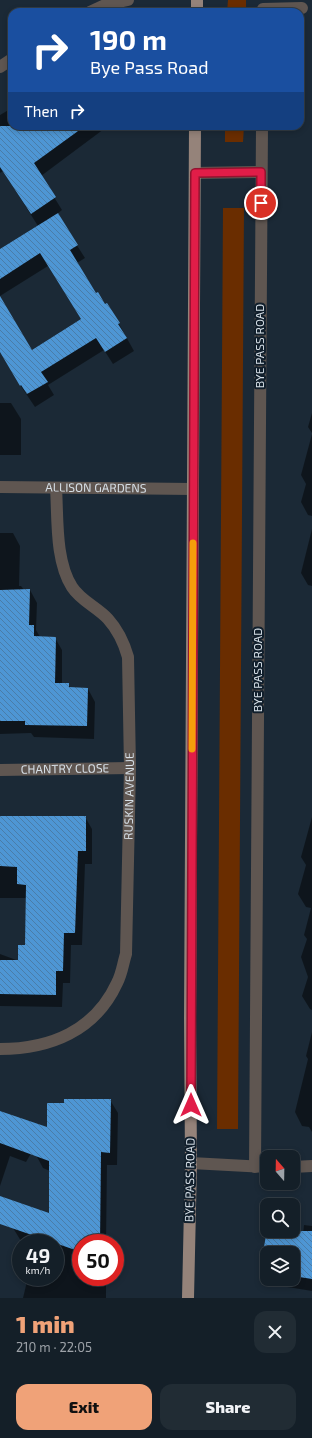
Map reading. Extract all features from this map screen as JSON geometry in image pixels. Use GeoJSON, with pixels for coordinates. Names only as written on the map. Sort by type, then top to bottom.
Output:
{"type":"FeatureCollection","features":[{"type":"Feature","properties":{"kind":"main road","name":"BYE PASS ROAD"},"geometry":{"type":"LineString","coordinates":[[188,1298],[191,1163],[190,1010],[195,130]]}},
{"type":"Feature","properties":{"kind":"street"},"geometry":{"type":"LineString","coordinates":[[99,8],[105,5],[128,0]]}},
{"type":"Feature","properties":{"kind":"street"},"geometry":{"type":"LineString","coordinates":[[263,7],[302,8]]}},
{"type":"Feature","properties":{"kind":"street","name":"BYE PASS ROAD"},"geometry":{"type":"LineString","coordinates":[[261,1150],[262,130]]}},
{"type":"Feature","properties":{"kind":"street"},"geometry":{"type":"LineString","coordinates":[[195,173],[261,172]]}},
{"type":"Feature","properties":{"kind":"street","name":"ALLISON GARDENS"},"geometry":{"type":"LineString","coordinates":[[0,488],[193,489]]}},
{"type":"Feature","properties":{"kind":"street","name":"RUSKIN AVENUE"},"geometry":{"type":"LineString","coordinates":[[0,1049],[20,1049],[33,1047],[66,1037],[98,1013],[105,1005],[118,982],[126,954],[130,768],[128,657],[124,643],[108,619],[80,598],[66,576],[60,555],[56,488]]}},
{"type":"Feature","properties":{"kind":"street","name":"CHANTRY CLOSE"},"geometry":{"type":"LineString","coordinates":[[0,770],[130,768]]}},
{"type":"Feature","properties":{"kind":"street"},"geometry":{"type":"LineString","coordinates":[[191,1163],[260,1167]]}},
{"type":"Feature","properties":{"kind":"street"},"geometry":{"type":"LineString","coordinates":[[300,1167],[312,1166]]}},
{"type":"Feature","properties":{"kind":"shaded area"},"geometry":{"type":"Polygon","coordinates":[[[228,0],[246,0],[246,8],[227,8],[228,0]]]}},
{"type":"Feature","properties":{"kind":"shaded area"},"geometry":{"type":"Polygon","coordinates":[[[225,130],[244,130],[243,142],[225,142],[225,130]]]}},
{"type":"Feature","properties":{"kind":"shaded area"},"geometry":{"type":"Polygon","coordinates":[[[223,208],[244,208],[238,1129],[217,1129],[223,208]]]}},
{"type":"Feature","properties":{"kind":"building"},"geometry":{"type":"Polygon","coordinates":[[[0,126],[8,126],[8,130],[79,130],[34,163],[56,197],[31,214],[0,167],[0,126]]]}},
{"type":"Feature","properties":{"kind":"building"},"geometry":{"type":"Polygon","coordinates":[[[58,213],[78,245],[70,250],[96,293],[98,292],[105,304],[107,303],[120,323],[118,324],[127,338],[105,352],[96,338],[41,372],[48,382],[27,394],[21,385],[20,386],[0,352],[0,296],[32,350],[81,319],[40,253],[0,279],[0,249],[58,213]]]}},
{"type":"Feature","properties":{"kind":"building"},"geometry":{"type":"Polygon","coordinates":[[[30,589],[29,625],[34,625],[34,636],[56,637],[55,683],[69,683],[69,687],[88,688],[87,726],[25,725],[25,721],[0,721],[0,590],[30,589]]]}},
{"type":"Feature","properties":{"kind":"building"},"geometry":{"type":"Polygon","coordinates":[[[0,816],[86,816],[86,851],[78,851],[75,933],[64,933],[63,971],[56,971],[56,995],[0,994],[0,960],[18,960],[18,945],[25,945],[26,885],[17,884],[17,867],[0,866],[0,816]]]}},
{"type":"Feature","properties":{"kind":"building"},"geometry":{"type":"Polygon","coordinates":[[[64,1099],[111,1099],[110,1153],[101,1152],[100,1234],[72,1234],[72,1249],[64,1246],[64,1234],[29,1234],[0,1224],[0,1196],[49,1213],[49,1161],[0,1143],[0,1111],[47,1127],[47,1103],[64,1103],[64,1099]]]}},
{"type":"Feature","properties":{"kind":"building"},"geometry":{"type":"Polygon","coordinates":[[[300,1231],[312,1231],[312,1279],[300,1277],[300,1246],[264,1246],[266,1238],[300,1238],[300,1231]]]}},
{"type":"Feature","properties":{"kind":"slow traffic"},"geometry":{"type":"LineString","coordinates":[[192,749],[193,543]]}},
{"type":"Feature","properties":{"kind":"route"},"geometry":{"type":"LineString","coordinates":[[191,1105],[190,971],[195,173],[261,172],[261,203]]}}]}
